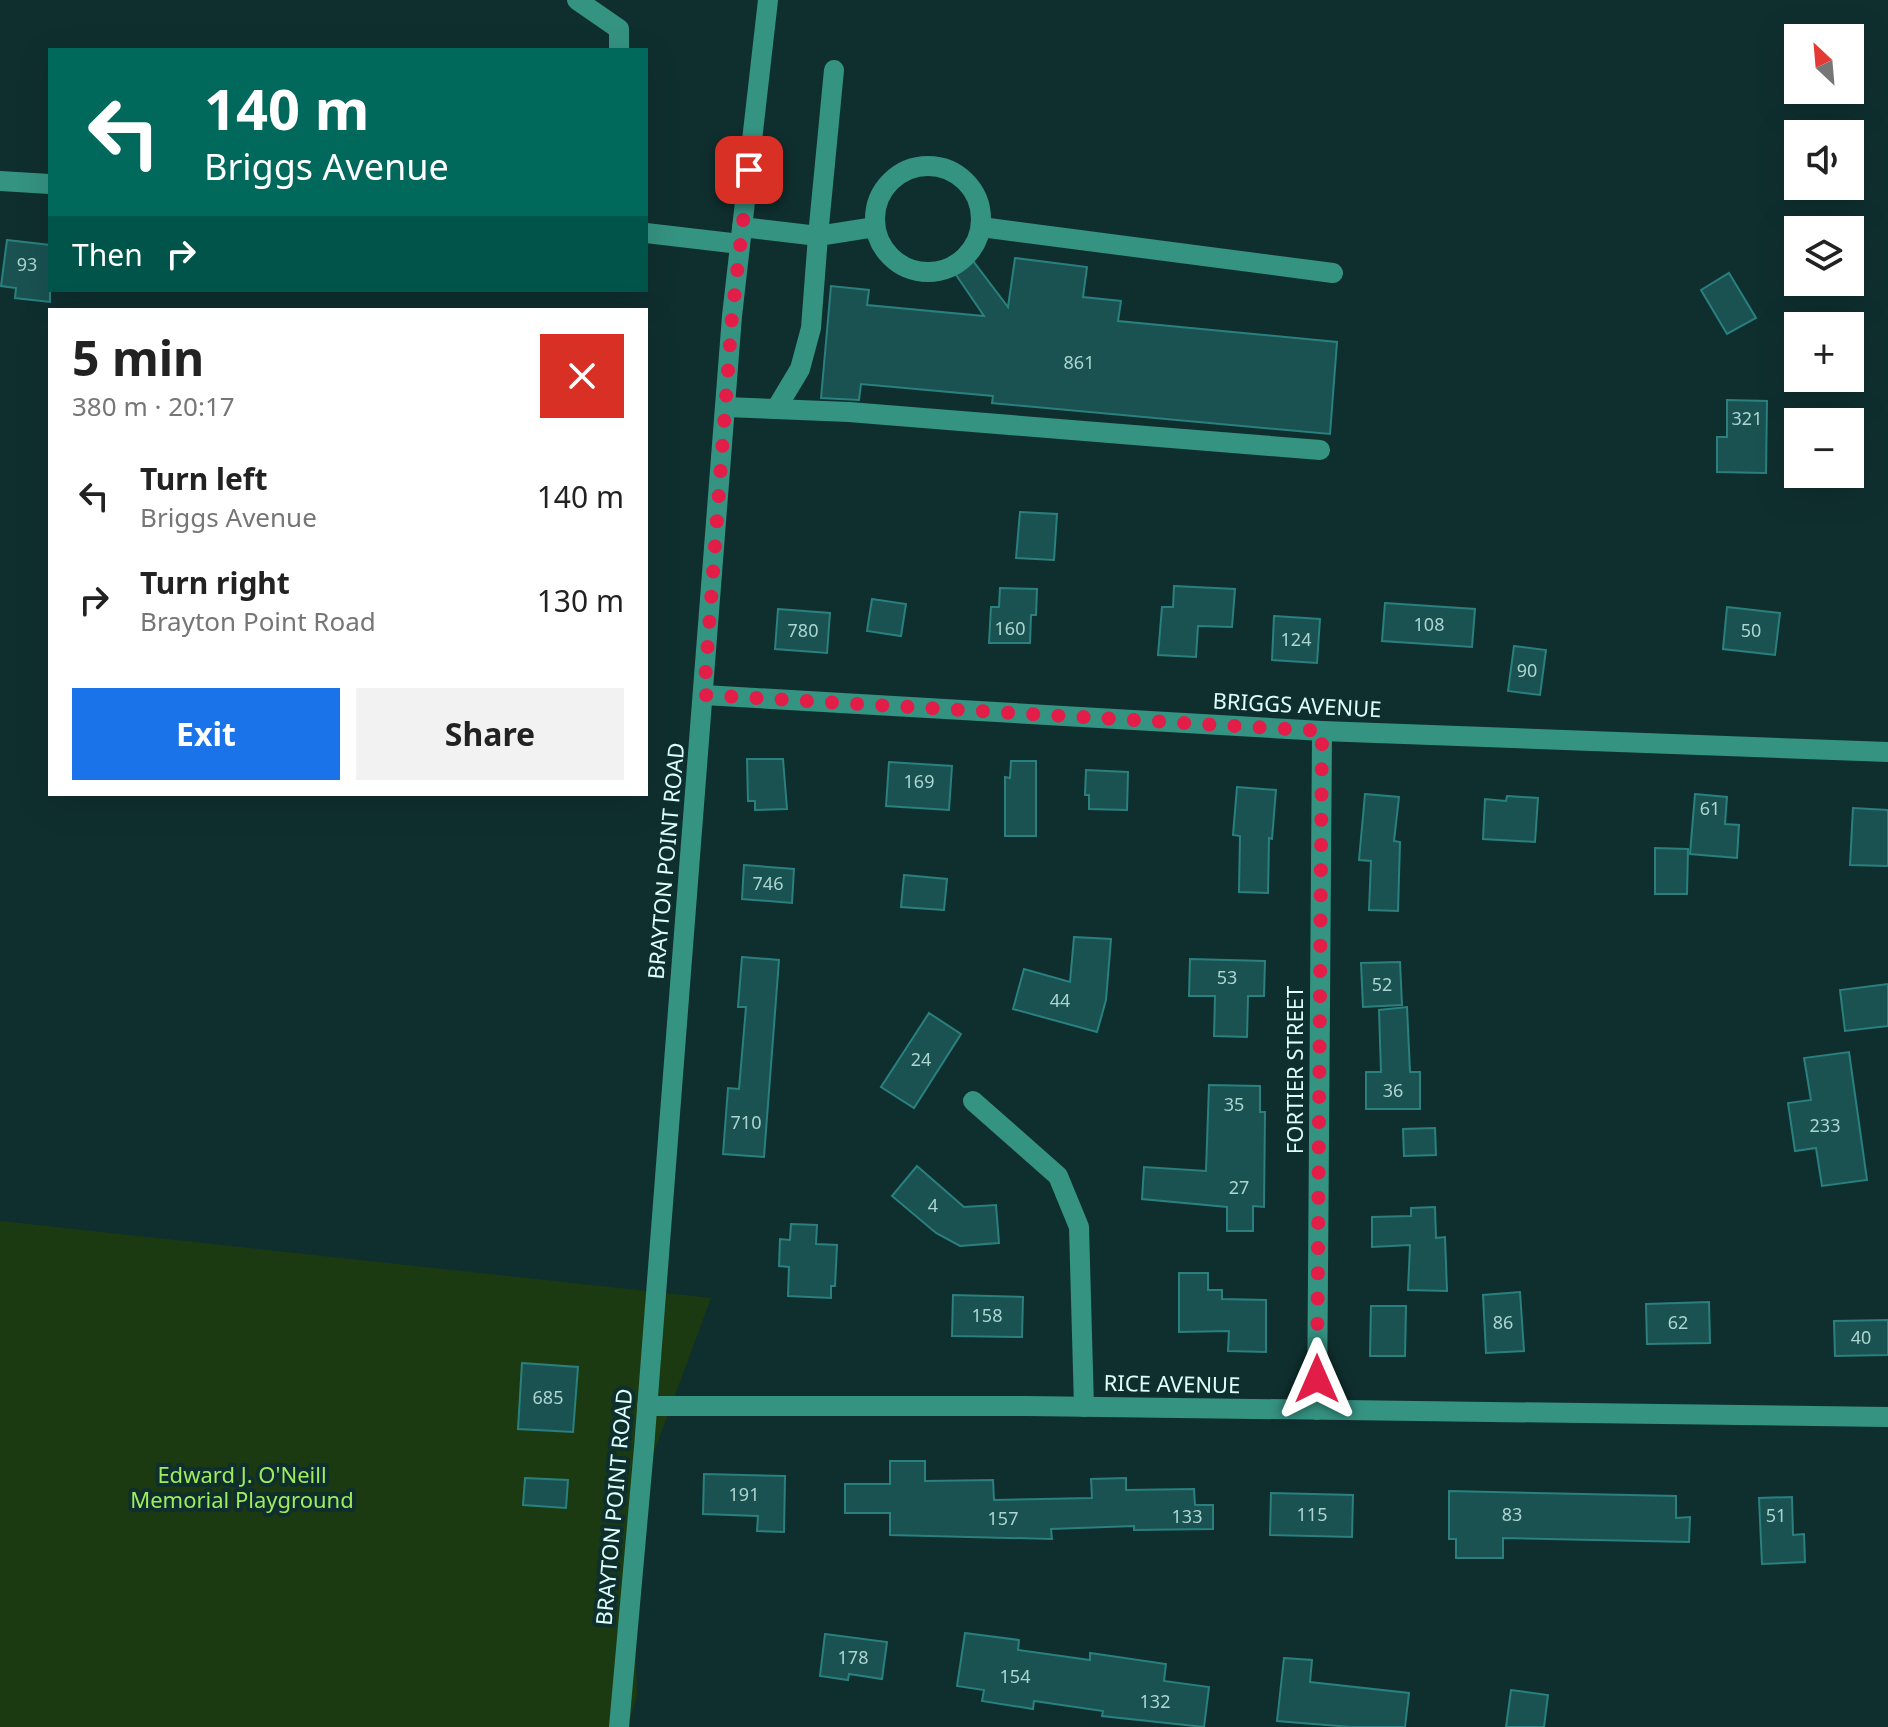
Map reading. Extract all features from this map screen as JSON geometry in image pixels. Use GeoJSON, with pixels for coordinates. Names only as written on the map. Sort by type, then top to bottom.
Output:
{"type":"FeatureCollection","features":[{"type":"Feature","properties":{"kind":"street"},"geometry":{"type":"LineString","coordinates":[[577,0],[619,29],[619,48]]}},
{"type":"Feature","properties":{"kind":"street","name":"BRAYTON POINT ROAD"},"geometry":{"type":"LineString","coordinates":[[619,1727],[725,407],[768,0]]}},
{"type":"Feature","properties":{"kind":"street"},"geometry":{"type":"LineString","coordinates":[[776,409],[800,369],[811,328],[834,70]]}},
{"type":"Feature","properties":{"kind":"street"},"geometry":{"type":"LineString","coordinates":[[913,168],[943,168],[957,175],[968,184],[981,212],[981,227],[968,255],[957,264],[928,273],[899,264],[879,242],[875,227],[875,212],[880,197],[899,174],[913,168]]}},
{"type":"Feature","properties":{"kind":"street"},"geometry":{"type":"LineString","coordinates":[[0,181],[48,184]]}},
{"type":"Feature","properties":{"kind":"street"},"geometry":{"type":"LineString","coordinates":[[648,233],[818,236],[875,227]]}},
{"type":"Feature","properties":{"kind":"street"},"geometry":{"type":"LineString","coordinates":[[981,227],[1333,273]]}},
{"type":"Feature","properties":{"kind":"street"},"geometry":{"type":"LineString","coordinates":[[725,407],[849,412],[1320,450]]}},
{"type":"Feature","properties":{"kind":"street","name":"BRIGGS AVENUE"},"geometry":{"type":"LineString","coordinates":[[704,695],[1322,731],[1888,752]]}},
{"type":"Feature","properties":{"kind":"street","name":"FORTIER STREET"},"geometry":{"type":"LineString","coordinates":[[1317,1410],[1322,731]]}},
{"type":"Feature","properties":{"kind":"street"},"geometry":{"type":"LineString","coordinates":[[973,1101],[1058,1176],[1079,1227],[1084,1407]]}},
{"type":"Feature","properties":{"kind":"street","name":"RICE AVENUE"},"geometry":{"type":"LineString","coordinates":[[647,1406],[1084,1407],[1888,1417]]}},
{"type":"Feature","properties":{"kind":"green space","name":"Edward J. O'Neill Memorial Playground"},"geometry":{"type":"Polygon","coordinates":[[[0,1221],[711,1298],[631,1514],[637,1695],[628,1727],[0,1727],[0,1221]]]}},
{"type":"Feature","properties":{"kind":"building"},"geometry":{"type":"Polygon","coordinates":[[[7,240],[48,245],[50,302],[15,298],[16,288],[1,286],[7,240]]]}},
{"type":"Feature","properties":{"kind":"building"},"geometry":{"type":"Polygon","coordinates":[[[967,253],[1008,307],[1015,258],[1087,267],[1083,297],[1121,301],[1118,321],[1337,342],[1330,434],[992,403],[993,396],[861,384],[859,400],[821,398],[831,286],[869,290],[867,305],[984,316],[950,266],[967,253]]]}},
{"type":"Feature","properties":{"kind":"building"},"geometry":{"type":"Polygon","coordinates":[[[1729,273],[1756,318],[1727,334],[1701,290],[1729,273]]]}},
{"type":"Feature","properties":{"kind":"building"},"geometry":{"type":"Polygon","coordinates":[[[1727,400],[1767,401],[1766,473],[1717,472],[1717,437],[1727,437],[1727,400]]]}},
{"type":"Feature","properties":{"kind":"building"},"geometry":{"type":"Polygon","coordinates":[[[1020,512],[1057,514],[1054,560],[1016,558],[1020,512]]]}},
{"type":"Feature","properties":{"kind":"building"},"geometry":{"type":"Polygon","coordinates":[[[1174,586],[1235,589],[1232,627],[1198,626],[1196,657],[1158,655],[1162,607],[1173,607],[1174,586]]]}},
{"type":"Feature","properties":{"kind":"building"},"geometry":{"type":"Polygon","coordinates":[[[1000,588],[1037,589],[1036,615],[1031,615],[1030,643],[989,643],[991,607],[999,607],[1000,588]]]}},
{"type":"Feature","properties":{"kind":"building"},"geometry":{"type":"Polygon","coordinates":[[[872,599],[906,604],[901,636],[867,631],[872,599]]]}},
{"type":"Feature","properties":{"kind":"building"},"geometry":{"type":"Polygon","coordinates":[[[1385,603],[1475,609],[1472,647],[1382,641],[1385,603]]]}},
{"type":"Feature","properties":{"kind":"building"},"geometry":{"type":"Polygon","coordinates":[[[1727,607],[1780,613],[1775,655],[1723,649],[1727,607]]]}},
{"type":"Feature","properties":{"kind":"building"},"geometry":{"type":"Polygon","coordinates":[[[778,609],[830,613],[827,653],[775,649],[778,609]]]}},
{"type":"Feature","properties":{"kind":"building"},"geometry":{"type":"Polygon","coordinates":[[[1274,616],[1320,619],[1317,663],[1272,660],[1274,616]]]}},
{"type":"Feature","properties":{"kind":"building"},"geometry":{"type":"Polygon","coordinates":[[[1514,646],[1546,650],[1540,695],[1508,691],[1514,646]]]}},
{"type":"Feature","properties":{"kind":"building"},"geometry":{"type":"Polygon","coordinates":[[[747,759],[783,759],[787,809],[755,810],[755,801],[748,801],[747,759]]]}},
{"type":"Feature","properties":{"kind":"building"},"geometry":{"type":"Polygon","coordinates":[[[1011,761],[1036,761],[1036,836],[1005,836],[1005,777],[1010,778],[1011,761]]]}},
{"type":"Feature","properties":{"kind":"building"},"geometry":{"type":"Polygon","coordinates":[[[889,762],[952,766],[949,810],[886,806],[889,762]]]}},
{"type":"Feature","properties":{"kind":"building"},"geometry":{"type":"Polygon","coordinates":[[[1086,770],[1128,772],[1127,810],[1089,809],[1089,795],[1085,795],[1086,770]]]}},
{"type":"Feature","properties":{"kind":"building"},"geometry":{"type":"Polygon","coordinates":[[[1237,787],[1276,790],[1272,839],[1269,838],[1268,893],[1239,892],[1240,836],[1233,835],[1237,787]]]}},
{"type":"Feature","properties":{"kind":"building"},"geometry":{"type":"Polygon","coordinates":[[[1365,794],[1399,797],[1394,841],[1400,842],[1398,911],[1369,910],[1371,861],[1359,860],[1365,794]]]}},
{"type":"Feature","properties":{"kind":"building"},"geometry":{"type":"Polygon","coordinates":[[[1695,794],[1727,797],[1725,824],[1739,825],[1737,858],[1690,854],[1695,794]]]}},
{"type":"Feature","properties":{"kind":"building"},"geometry":{"type":"Polygon","coordinates":[[[1507,796],[1538,798],[1535,842],[1483,839],[1485,799],[1506,801],[1507,796]]]}},
{"type":"Feature","properties":{"kind":"building"},"geometry":{"type":"Polygon","coordinates":[[[1853,808],[1888,810],[1888,866],[1850,865],[1853,808]]]}},
{"type":"Feature","properties":{"kind":"building"},"geometry":{"type":"Polygon","coordinates":[[[1655,848],[1688,849],[1687,894],[1655,894],[1655,848]]]}},
{"type":"Feature","properties":{"kind":"building"},"geometry":{"type":"Polygon","coordinates":[[[744,865],[794,869],[792,903],[742,899],[744,865]]]}},
{"type":"Feature","properties":{"kind":"building"},"geometry":{"type":"Polygon","coordinates":[[[904,875],[947,879],[944,910],[901,907],[904,875]]]}},
{"type":"Feature","properties":{"kind":"building"},"geometry":{"type":"Polygon","coordinates":[[[1074,937],[1111,939],[1106,1000],[1097,1032],[1013,1009],[1024,969],[1070,982],[1074,937]]]}},
{"type":"Feature","properties":{"kind":"building"},"geometry":{"type":"Polygon","coordinates":[[[742,957],[779,960],[764,1157],[723,1154],[728,1088],[739,1089],[746,1007],[738,1007],[742,957]]]}},
{"type":"Feature","properties":{"kind":"building"},"geometry":{"type":"Polygon","coordinates":[[[1190,959],[1265,961],[1264,996],[1248,996],[1247,1037],[1214,1036],[1215,996],[1189,996],[1190,959]]]}},
{"type":"Feature","properties":{"kind":"building"},"geometry":{"type":"Polygon","coordinates":[[[1400,962],[1402,1005],[1363,1007],[1361,963],[1400,962]]]}},
{"type":"Feature","properties":{"kind":"building"},"geometry":{"type":"Polygon","coordinates":[[[1888,984],[1888,1026],[1845,1031],[1840,990],[1888,984]]]}},
{"type":"Feature","properties":{"kind":"building"},"geometry":{"type":"Polygon","coordinates":[[[1407,1007],[1410,1072],[1420,1072],[1420,1109],[1366,1109],[1366,1072],[1381,1072],[1379,1010],[1407,1007]]]}},
{"type":"Feature","properties":{"kind":"building"},"geometry":{"type":"Polygon","coordinates":[[[929,1013],[961,1034],[914,1108],[881,1087],[929,1013]]]}},
{"type":"Feature","properties":{"kind":"building"},"geometry":{"type":"Polygon","coordinates":[[[1849,1052],[1867,1180],[1822,1186],[1816,1148],[1795,1151],[1788,1103],[1811,1100],[1804,1058],[1849,1052]]]}},
{"type":"Feature","properties":{"kind":"building"},"geometry":{"type":"Polygon","coordinates":[[[1209,1085],[1260,1086],[1260,1112],[1265,1112],[1264,1207],[1253,1206],[1253,1231],[1227,1231],[1227,1207],[1142,1199],[1144,1167],[1206,1171],[1209,1085]]]}},
{"type":"Feature","properties":{"kind":"building"},"geometry":{"type":"Polygon","coordinates":[[[1435,1128],[1436,1155],[1404,1156],[1403,1129],[1435,1128]]]}},
{"type":"Feature","properties":{"kind":"building"},"geometry":{"type":"Polygon","coordinates":[[[917,1166],[964,1207],[996,1205],[999,1243],[960,1246],[936,1233],[892,1196],[917,1166]]]}},
{"type":"Feature","properties":{"kind":"building"},"geometry":{"type":"Polygon","coordinates":[[[1435,1207],[1436,1238],[1445,1237],[1447,1291],[1408,1290],[1410,1245],[1372,1247],[1372,1217],[1411,1216],[1411,1208],[1435,1207]]]}},
{"type":"Feature","properties":{"kind":"building"},"geometry":{"type":"Polygon","coordinates":[[[791,1224],[817,1225],[816,1244],[837,1245],[835,1286],[831,1286],[831,1298],[788,1296],[789,1267],[779,1266],[780,1239],[790,1240],[791,1224]]]}},
{"type":"Feature","properties":{"kind":"building"},"geometry":{"type":"Polygon","coordinates":[[[1179,1273],[1208,1273],[1208,1290],[1222,1290],[1222,1299],[1266,1300],[1266,1352],[1228,1351],[1229,1331],[1179,1332],[1179,1273]]]}},
{"type":"Feature","properties":{"kind":"building"},"geometry":{"type":"Polygon","coordinates":[[[1520,1292],[1524,1351],[1486,1353],[1483,1295],[1520,1292]]]}},
{"type":"Feature","properties":{"kind":"building"},"geometry":{"type":"Polygon","coordinates":[[[953,1295],[1023,1297],[1022,1337],[952,1336],[953,1295]]]}},
{"type":"Feature","properties":{"kind":"building"},"geometry":{"type":"Polygon","coordinates":[[[1709,1302],[1710,1343],[1647,1344],[1646,1304],[1709,1302]]]}},
{"type":"Feature","properties":{"kind":"building"},"geometry":{"type":"Polygon","coordinates":[[[1371,1306],[1406,1306],[1405,1356],[1370,1356],[1371,1306]]]}},
{"type":"Feature","properties":{"kind":"building"},"geometry":{"type":"Polygon","coordinates":[[[1888,1320],[1888,1355],[1835,1356],[1834,1321],[1888,1320]]]}},
{"type":"Feature","properties":{"kind":"building"},"geometry":{"type":"Polygon","coordinates":[[[522,1363],[578,1367],[573,1432],[518,1429],[522,1363]]]}},
{"type":"Feature","properties":{"kind":"building"},"geometry":{"type":"Polygon","coordinates":[[[890,1461],[925,1461],[925,1481],[993,1480],[994,1500],[1092,1498],[1091,1479],[1126,1478],[1126,1490],[1194,1489],[1195,1505],[1213,1505],[1213,1529],[1134,1530],[1134,1526],[1051,1529],[1052,1539],[890,1535],[890,1513],[845,1513],[845,1484],[890,1484],[890,1461]]]}},
{"type":"Feature","properties":{"kind":"building"},"geometry":{"type":"Polygon","coordinates":[[[704,1474],[785,1476],[784,1532],[757,1531],[758,1516],[703,1514],[704,1474]]]}},
{"type":"Feature","properties":{"kind":"building"},"geometry":{"type":"Polygon","coordinates":[[[525,1478],[568,1480],[566,1508],[523,1505],[525,1478]]]}},
{"type":"Feature","properties":{"kind":"building"},"geometry":{"type":"Polygon","coordinates":[[[1449,1491],[1676,1496],[1676,1518],[1690,1517],[1689,1542],[1503,1538],[1503,1558],[1456,1558],[1456,1539],[1449,1539],[1449,1491]]]}},
{"type":"Feature","properties":{"kind":"building"},"geometry":{"type":"Polygon","coordinates":[[[1271,1493],[1353,1495],[1352,1537],[1270,1535],[1271,1493]]]}},
{"type":"Feature","properties":{"kind":"building"},"geometry":{"type":"Polygon","coordinates":[[[1792,1497],[1793,1535],[1804,1534],[1805,1562],[1762,1564],[1759,1498],[1792,1497]]]}},
{"type":"Feature","properties":{"kind":"building"},"geometry":{"type":"Polygon","coordinates":[[[965,1633],[1019,1640],[1018,1650],[1090,1660],[1090,1653],[1166,1664],[1164,1681],[1209,1687],[1204,1727],[1102,1716],[1103,1711],[1034,1701],[1033,1709],[982,1701],[984,1690],[957,1686],[965,1633]]]}},
{"type":"Feature","properties":{"kind":"building"},"geometry":{"type":"Polygon","coordinates":[[[825,1634],[887,1642],[882,1679],[849,1674],[848,1680],[820,1676],[825,1634]]]}},
{"type":"Feature","properties":{"kind":"building"},"geometry":{"type":"Polygon","coordinates":[[[1284,1658],[1312,1660],[1310,1682],[1409,1693],[1405,1727],[1351,1727],[1277,1721],[1284,1658]]]}},
{"type":"Feature","properties":{"kind":"building"},"geometry":{"type":"Polygon","coordinates":[[[1511,1690],[1548,1695],[1544,1727],[1506,1727],[1511,1690]]]}},
{"type":"Feature","properties":{"kind":"route"},"geometry":{"type":"LineString","coordinates":[[749,170],[732,316],[704,695],[1322,731],[1317,1379]]}}]}
